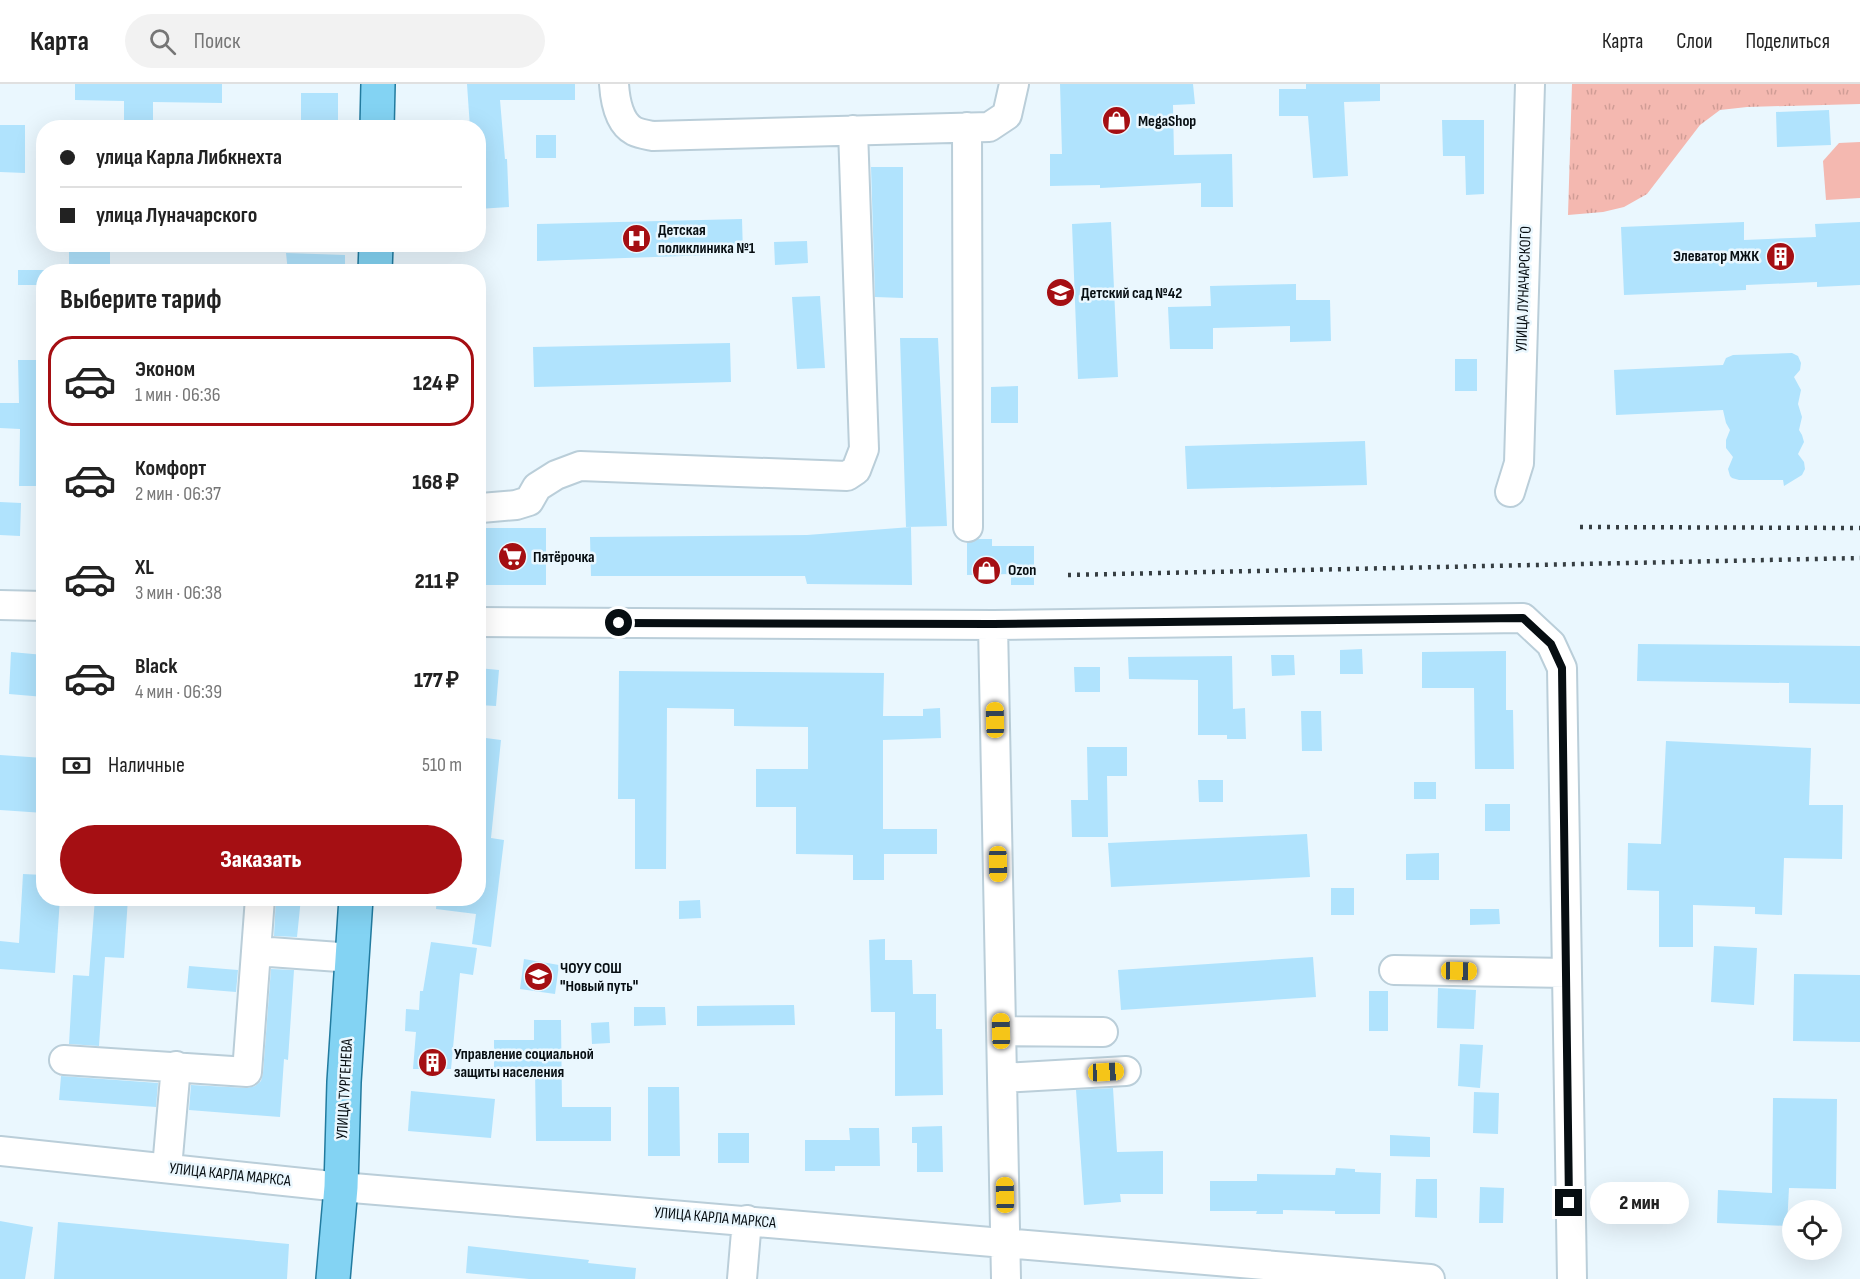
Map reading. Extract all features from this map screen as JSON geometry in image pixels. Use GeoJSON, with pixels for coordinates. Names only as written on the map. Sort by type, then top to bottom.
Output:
{"type":"FeatureCollection","features":[{"type":"Feature","properties":{"kind":"main road"},"geometry":{"type":"LineString","coordinates":[[377,120],[378,84]]}},
{"type":"Feature","properties":{"kind":"main road","name":"УЛИЦА ТУРГЕНЕВА"},"geometry":{"type":"LineString","coordinates":[[333,1279],[341,1187],[344,1082],[356,906]]}},
{"type":"Feature","properties":{"kind":"street"},"geometry":{"type":"LineString","coordinates":[[614,84],[622,119],[633,131],[653,136],[989,127],[1007,115],[1014,84]]}},
{"type":"Feature","properties":{"kind":"street","name":"УЛИЦА ЛУНАЧАРСКОГО"},"geometry":{"type":"LineString","coordinates":[[1510,492],[1519,463],[1530,84]]}},
{"type":"Feature","properties":{"kind":"street"},"geometry":{"type":"LineString","coordinates":[[967,128],[968,527]]}},
{"type":"Feature","properties":{"kind":"street"},"geometry":{"type":"LineString","coordinates":[[486,508],[516,505],[528,501],[537,487],[556,475],[580,466],[847,476],[856,470],[864,449],[853,130]]}},
{"type":"Feature","properties":{"kind":"street"},"geometry":{"type":"LineString","coordinates":[[0,605],[36,606]]}},
{"type":"Feature","properties":{"kind":"street"},"geometry":{"type":"LineString","coordinates":[[486,622],[993,624],[1523,618],[1551,644],[1562,668],[1572,1279]]}},
{"type":"Feature","properties":{"kind":"street"},"geometry":{"type":"LineString","coordinates":[[993,624],[1006,1279]]}},
{"type":"Feature","properties":{"kind":"street"},"geometry":{"type":"LineString","coordinates":[[64,1060],[247,1071],[259,906]]}},
{"type":"Feature","properties":{"kind":"street"},"geometry":{"type":"LineString","coordinates":[[256,951],[353,958]]}},
{"type":"Feature","properties":{"kind":"street"},"geometry":{"type":"LineString","coordinates":[[1394,970],[1567,973]]}},
{"type":"Feature","properties":{"kind":"street"},"geometry":{"type":"LineString","coordinates":[[1001,1031],[1102,1032]]}},
{"type":"Feature","properties":{"kind":"street"},"geometry":{"type":"LineString","coordinates":[[167,1168],[176,1066]]}},
{"type":"Feature","properties":{"kind":"street"},"geometry":{"type":"LineString","coordinates":[[1002,1078],[1126,1071]]}},
{"type":"Feature","properties":{"kind":"street","name":"УЛИЦА КАРЛА МАРКСА"},"geometry":{"type":"LineString","coordinates":[[0,1151],[341,1187],[1430,1279]]}},
{"type":"Feature","properties":{"kind":"street"},"geometry":{"type":"LineString","coordinates":[[742,1279],[747,1220]]}},
{"type":"Feature","properties":{"kind":"green space"},"geometry":{"type":"Polygon","coordinates":[[[1572,84],[1860,84],[1860,104],[1747,107],[1720,110],[1700,125],[1647,194],[1624,207],[1603,212],[1568,215],[1572,84]]]}},
{"type":"Feature","properties":{"kind":"green space"},"geometry":{"type":"Polygon","coordinates":[[[1860,142],[1860,198],[1826,200],[1823,161],[1839,143],[1860,142]]]}},
{"type":"Feature","properties":{"kind":"building"},"geometry":{"type":"Polygon","coordinates":[[[75,84],[222,84],[222,103],[153,102],[153,120],[124,120],[124,101],[75,100],[75,84]]]}},
{"type":"Feature","properties":{"kind":"building"},"geometry":{"type":"Polygon","coordinates":[[[467,84],[575,84],[575,100],[500,100],[505,159],[507,159],[509,207],[486,208],[486,120],[469,120],[467,84]]]}},
{"type":"Feature","properties":{"kind":"building","name":"MegaShop"},"geometry":{"type":"Polygon","coordinates":[[[1060,84],[1193,84],[1195,104],[1173,105],[1174,155],[1232,154],[1233,207],[1201,207],[1201,183],[1100,188],[1100,185],[1050,186],[1050,154],[1062,154],[1060,84]]]}},
{"type":"Feature","properties":{"kind":"building"},"geometry":{"type":"Polygon","coordinates":[[[1306,84],[1380,84],[1380,101],[1344,102],[1348,176],[1313,178],[1308,116],[1279,116],[1279,89],[1306,89],[1306,84]]]}},
{"type":"Feature","properties":{"kind":"building"},"geometry":{"type":"Polygon","coordinates":[[[301,93],[338,93],[338,120],[301,120],[301,93]]]}},
{"type":"Feature","properties":{"kind":"building"},"geometry":{"type":"Polygon","coordinates":[[[1829,110],[1831,145],[1777,147],[1776,112],[1829,110]]]}},
{"type":"Feature","properties":{"kind":"building"},"geometry":{"type":"Polygon","coordinates":[[[1442,120],[1484,120],[1484,194],[1466,195],[1465,156],[1443,156],[1442,120]]]}},
{"type":"Feature","properties":{"kind":"building"},"geometry":{"type":"Polygon","coordinates":[[[0,125],[25,125],[25,173],[0,172],[0,125]]]}},
{"type":"Feature","properties":{"kind":"building"},"geometry":{"type":"Polygon","coordinates":[[[536,135],[556,135],[556,158],[536,158],[536,135]]]}},
{"type":"Feature","properties":{"kind":"building"},"geometry":{"type":"Polygon","coordinates":[[[871,167],[903,167],[903,298],[875,297],[871,167]]]}},
{"type":"Feature","properties":{"kind":"building","name":"Детская поликлиника №1"},"geometry":{"type":"Polygon","coordinates":[[[742,219],[743,254],[537,261],[537,224],[742,219]]]}},
{"type":"Feature","properties":{"kind":"building"},"geometry":{"type":"Polygon","coordinates":[[[1111,222],[1118,377],[1078,379],[1072,224],[1111,222]]]}},
{"type":"Feature","properties":{"kind":"building"},"geometry":{"type":"Polygon","coordinates":[[[1744,222],[1744,240],[1816,237],[1815,224],[1860,222],[1860,285],[1817,287],[1817,282],[1746,285],[1746,290],[1624,295],[1621,227],[1744,222]]]}},
{"type":"Feature","properties":{"kind":"building"},"geometry":{"type":"Polygon","coordinates":[[[807,241],[808,263],[775,265],[774,242],[807,241]]]}},
{"type":"Feature","properties":{"kind":"building"},"geometry":{"type":"Polygon","coordinates":[[[69,252],[110,252],[110,264],[69,264],[69,252]]]}},
{"type":"Feature","properties":{"kind":"building"},"geometry":{"type":"Polygon","coordinates":[[[286,253],[345,255],[345,264],[287,264],[286,253]]]}},
{"type":"Feature","properties":{"kind":"building"},"geometry":{"type":"Polygon","coordinates":[[[18,270],[36,270],[36,285],[18,285],[18,270]]]}},
{"type":"Feature","properties":{"kind":"building"},"geometry":{"type":"Polygon","coordinates":[[[1296,284],[1296,300],[1330,300],[1331,341],[1290,342],[1290,326],[1213,328],[1213,349],[1170,349],[1168,307],[1211,306],[1210,286],[1296,284]]]}},
{"type":"Feature","properties":{"kind":"building"},"geometry":{"type":"Polygon","coordinates":[[[820,296],[825,368],[797,369],[792,297],[820,296]]]}},
{"type":"Feature","properties":{"kind":"building"},"geometry":{"type":"Polygon","coordinates":[[[900,338],[938,338],[947,526],[906,527],[900,338]]]}},
{"type":"Feature","properties":{"kind":"building"},"geometry":{"type":"Polygon","coordinates":[[[730,343],[731,382],[534,387],[533,347],[730,343]]]}},
{"type":"Feature","properties":{"kind":"building"},"geometry":{"type":"Polygon","coordinates":[[[1792,353],[1798,356],[1801,363],[1800,370],[1794,377],[1801,390],[1798,404],[1802,417],[1799,430],[1804,442],[1798,454],[1804,462],[1805,469],[1802,475],[1784,486],[1783,480],[1739,480],[1730,476],[1728,469],[1733,457],[1726,448],[1730,430],[1723,410],[1616,415],[1614,370],[1723,365],[1726,358],[1733,355],[1792,353]]]}},
{"type":"Feature","properties":{"kind":"building"},"geometry":{"type":"Polygon","coordinates":[[[1455,359],[1477,359],[1477,391],[1455,391],[1455,359]]]}},
{"type":"Feature","properties":{"kind":"building"},"geometry":{"type":"Polygon","coordinates":[[[18,360],[36,360],[36,486],[19,486],[20,429],[0,428],[0,403],[19,403],[18,360]]]}},
{"type":"Feature","properties":{"kind":"building"},"geometry":{"type":"Polygon","coordinates":[[[1018,386],[1018,423],[991,423],[991,387],[1018,386]]]}},
{"type":"Feature","properties":{"kind":"building"},"geometry":{"type":"Polygon","coordinates":[[[1365,441],[1367,485],[1187,489],[1185,446],[1365,441]]]}},
{"type":"Feature","properties":{"kind":"building"},"geometry":{"type":"Polygon","coordinates":[[[0,502],[21,503],[20,536],[0,535],[0,502]]]}},
{"type":"Feature","properties":{"kind":"building"},"geometry":{"type":"Polygon","coordinates":[[[911,527],[912,585],[807,584],[805,576],[591,576],[590,537],[807,535],[911,527]]]}},
{"type":"Feature","properties":{"kind":"building","name":"Пятёрочка"},"geometry":{"type":"Polygon","coordinates":[[[486,528],[546,528],[546,585],[486,585],[486,528]]]}},
{"type":"Feature","properties":{"kind":"building"},"geometry":{"type":"Polygon","coordinates":[[[978,539],[992,539],[992,546],[1034,546],[1034,585],[1011,585],[1011,574],[967,575],[967,543],[978,539]]]}},
{"type":"Feature","properties":{"kind":"building"},"geometry":{"type":"Polygon","coordinates":[[[1638,644],[1860,646],[1860,704],[1789,703],[1789,683],[1637,681],[1638,644]]]}},
{"type":"Feature","properties":{"kind":"building"},"geometry":{"type":"Polygon","coordinates":[[[1362,649],[1363,674],[1340,674],[1340,650],[1362,649]]]}},
{"type":"Feature","properties":{"kind":"building"},"geometry":{"type":"Polygon","coordinates":[[[1506,651],[1506,710],[1513,710],[1514,769],[1475,769],[1474,688],[1422,688],[1422,652],[1506,651]]]}},
{"type":"Feature","properties":{"kind":"building"},"geometry":{"type":"Polygon","coordinates":[[[11,652],[36,654],[36,696],[9,694],[11,652]]]}},
{"type":"Feature","properties":{"kind":"building"},"geometry":{"type":"Polygon","coordinates":[[[1271,655],[1294,655],[1295,675],[1272,676],[1271,655]]]}},
{"type":"Feature","properties":{"kind":"building"},"geometry":{"type":"Polygon","coordinates":[[[1232,656],[1233,709],[1245,708],[1246,739],[1227,739],[1227,735],[1198,735],[1198,680],[1129,679],[1128,657],[1232,656]]]}},
{"type":"Feature","properties":{"kind":"building"},"geometry":{"type":"Polygon","coordinates":[[[1074,667],[1100,667],[1100,692],[1075,692],[1074,667]]]}},
{"type":"Feature","properties":{"kind":"building"},"geometry":{"type":"Polygon","coordinates":[[[486,669],[499,670],[496,706],[486,705],[486,669]]]}},
{"type":"Feature","properties":{"kind":"building"},"geometry":{"type":"Polygon","coordinates":[[[619,671],[884,673],[883,716],[923,716],[923,709],[940,708],[941,738],[883,740],[883,829],[937,829],[937,854],[884,854],[884,880],[853,880],[853,855],[796,854],[796,807],[756,807],[756,769],[808,769],[808,727],[734,726],[734,709],[667,708],[666,869],[635,869],[635,799],[618,799],[619,671]]]}},
{"type":"Feature","properties":{"kind":"building"},"geometry":{"type":"Polygon","coordinates":[[[1301,711],[1321,711],[1322,751],[1302,751],[1301,711]]]}},
{"type":"Feature","properties":{"kind":"building"},"geometry":{"type":"Polygon","coordinates":[[[486,738],[501,740],[491,838],[504,840],[491,947],[472,944],[476,914],[436,909],[436,906],[486,906],[486,738]]]}},
{"type":"Feature","properties":{"kind":"building"},"geometry":{"type":"Polygon","coordinates":[[[1666,741],[1811,748],[1809,805],[1843,805],[1842,859],[1784,858],[1782,915],[1755,914],[1755,907],[1693,905],[1693,947],[1659,947],[1659,891],[1627,890],[1628,843],[1661,844],[1666,741]]]}},
{"type":"Feature","properties":{"kind":"building"},"geometry":{"type":"Polygon","coordinates":[[[1087,747],[1127,747],[1127,776],[1107,776],[1108,837],[1072,837],[1071,800],[1088,800],[1087,747]]]}},
{"type":"Feature","properties":{"kind":"building"},"geometry":{"type":"Polygon","coordinates":[[[0,755],[36,757],[36,812],[0,810],[0,755]]]}},
{"type":"Feature","properties":{"kind":"building"},"geometry":{"type":"Polygon","coordinates":[[[1198,780],[1223,780],[1223,802],[1199,802],[1198,780]]]}},
{"type":"Feature","properties":{"kind":"building"},"geometry":{"type":"Polygon","coordinates":[[[1414,782],[1436,782],[1436,799],[1414,799],[1414,782]]]}},
{"type":"Feature","properties":{"kind":"building"},"geometry":{"type":"Polygon","coordinates":[[[1485,804],[1510,804],[1510,831],[1485,831],[1485,804]]]}},
{"type":"Feature","properties":{"kind":"building"},"geometry":{"type":"Polygon","coordinates":[[[1307,834],[1310,877],[1111,887],[1108,843],[1307,834]]]}},
{"type":"Feature","properties":{"kind":"building"},"geometry":{"type":"Polygon","coordinates":[[[1439,853],[1439,880],[1406,880],[1406,854],[1439,853]]]}},
{"type":"Feature","properties":{"kind":"building"},"geometry":{"type":"Polygon","coordinates":[[[23,874],[36,875],[36,906],[59,906],[55,973],[0,969],[0,941],[19,943],[23,874]]]}},
{"type":"Feature","properties":{"kind":"building"},"geometry":{"type":"Polygon","coordinates":[[[1331,888],[1354,888],[1354,915],[1331,915],[1331,888]]]}},
{"type":"Feature","properties":{"kind":"building"},"geometry":{"type":"Polygon","coordinates":[[[700,900],[701,918],[679,919],[679,901],[700,900]]]}},
{"type":"Feature","properties":{"kind":"building"},"geometry":{"type":"Polygon","coordinates":[[[94,906],[127,906],[124,958],[105,957],[99,1046],[69,1044],[73,975],[89,976],[94,906]]]}},
{"type":"Feature","properties":{"kind":"building"},"geometry":{"type":"Polygon","coordinates":[[[276,906],[300,906],[297,937],[274,936],[276,906]]]}},
{"type":"Feature","properties":{"kind":"building"},"geometry":{"type":"Polygon","coordinates":[[[1470,909],[1499,909],[1500,924],[1470,925],[1470,909]]]}},
{"type":"Feature","properties":{"kind":"building"},"geometry":{"type":"Polygon","coordinates":[[[885,939],[885,960],[912,960],[913,994],[936,994],[936,1029],[942,1029],[943,1095],[895,1096],[895,1012],[871,1012],[869,940],[885,939]]]}},
{"type":"Feature","properties":{"kind":"building"},"geometry":{"type":"Polygon","coordinates":[[[431,942],[477,948],[473,975],[460,973],[451,1069],[413,1069],[416,1032],[405,1031],[406,1009],[419,1010],[420,991],[423,991],[431,942]]]}},
{"type":"Feature","properties":{"kind":"building"},"geometry":{"type":"Polygon","coordinates":[[[1714,946],[1757,948],[1754,1005],[1711,1002],[1714,946]]]}},
{"type":"Feature","properties":{"kind":"building"},"geometry":{"type":"Polygon","coordinates":[[[1313,957],[1316,997],[1121,1010],[1118,970],[1313,957]]]}},
{"type":"Feature","properties":{"kind":"building","name":"ЧОУУ СОШ \"Новый путь\""},"geometry":{"type":"Polygon","coordinates":[[[524,959],[559,965],[555,994],[520,989],[524,959]]]}},
{"type":"Feature","properties":{"kind":"building"},"geometry":{"type":"Polygon","coordinates":[[[189,966],[238,970],[236,992],[187,988],[189,966]]]}},
{"type":"Feature","properties":{"kind":"building"},"geometry":{"type":"Polygon","coordinates":[[[271,969],[294,970],[288,1060],[284,1059],[280,1117],[189,1110],[191,1085],[247,1088],[261,1081],[271,969]]]}},
{"type":"Feature","properties":{"kind":"building"},"geometry":{"type":"Polygon","coordinates":[[[1794,974],[1860,975],[1860,1042],[1793,1041],[1794,974]]]}},
{"type":"Feature","properties":{"kind":"building"},"geometry":{"type":"Polygon","coordinates":[[[1438,988],[1476,990],[1474,1029],[1437,1028],[1438,988]]]}},
{"type":"Feature","properties":{"kind":"building"},"geometry":{"type":"Polygon","coordinates":[[[1369,991],[1388,991],[1388,1031],[1369,1031],[1369,991]]]}},
{"type":"Feature","properties":{"kind":"building"},"geometry":{"type":"Polygon","coordinates":[[[794,1005],[795,1025],[697,1026],[697,1006],[794,1005]]]}},
{"type":"Feature","properties":{"kind":"building"},"geometry":{"type":"Polygon","coordinates":[[[634,1007],[665,1007],[666,1025],[634,1026],[634,1007]]]}},
{"type":"Feature","properties":{"kind":"building"},"geometry":{"type":"Polygon","coordinates":[[[534,1020],[561,1020],[562,1107],[611,1107],[611,1141],[536,1141],[535,1068],[494,1069],[494,1040],[534,1040],[534,1020]]]}},
{"type":"Feature","properties":{"kind":"building"},"geometry":{"type":"Polygon","coordinates":[[[609,1022],[610,1043],[592,1044],[591,1023],[609,1022]]]}},
{"type":"Feature","properties":{"kind":"building"},"geometry":{"type":"Polygon","coordinates":[[[1460,1044],[1483,1045],[1480,1088],[1458,1086],[1460,1044]]]}},
{"type":"Feature","properties":{"kind":"building"},"geometry":{"type":"Polygon","coordinates":[[[61,1076],[158,1083],[156,1107],[59,1100],[61,1076]]]}},
{"type":"Feature","properties":{"kind":"building"},"geometry":{"type":"Polygon","coordinates":[[[648,1087],[679,1087],[680,1156],[648,1156],[648,1087]]]}},
{"type":"Feature","properties":{"kind":"building"},"geometry":{"type":"Polygon","coordinates":[[[1113,1088],[1117,1152],[1163,1151],[1163,1194],[1120,1194],[1121,1202],[1084,1205],[1076,1090],[1113,1088]]]}},
{"type":"Feature","properties":{"kind":"building"},"geometry":{"type":"Polygon","coordinates":[[[411,1091],[495,1099],[491,1138],[408,1131],[411,1091]]]}},
{"type":"Feature","properties":{"kind":"building"},"geometry":{"type":"Polygon","coordinates":[[[1474,1092],[1499,1093],[1498,1134],[1473,1133],[1474,1092]]]}},
{"type":"Feature","properties":{"kind":"building"},"geometry":{"type":"Polygon","coordinates":[[[1773,1098],[1837,1099],[1836,1189],[1789,1188],[1788,1200],[1782,1200],[1782,1226],[1717,1223],[1718,1190],[1772,1193],[1773,1098]]]}},
{"type":"Feature","properties":{"kind":"building"},"geometry":{"type":"Polygon","coordinates":[[[942,1126],[943,1172],[917,1172],[917,1143],[912,1143],[912,1127],[942,1126]]]}},
{"type":"Feature","properties":{"kind":"building"},"geometry":{"type":"Polygon","coordinates":[[[849,1128],[879,1128],[880,1166],[835,1166],[835,1171],[805,1171],[805,1140],[850,1140],[849,1128]]]}},
{"type":"Feature","properties":{"kind":"building"},"geometry":{"type":"Polygon","coordinates":[[[718,1133],[749,1133],[749,1163],[718,1163],[718,1133]]]}},
{"type":"Feature","properties":{"kind":"building"},"geometry":{"type":"Polygon","coordinates":[[[1390,1135],[1430,1137],[1430,1157],[1390,1156],[1390,1135]]]}},
{"type":"Feature","properties":{"kind":"building"},"geometry":{"type":"Polygon","coordinates":[[[1336,1168],[1355,1169],[1355,1172],[1381,1173],[1380,1214],[1335,1214],[1335,1211],[1283,1210],[1283,1214],[1256,1214],[1257,1211],[1210,1211],[1210,1181],[1257,1181],[1257,1174],[1335,1175],[1336,1168]]]}},
{"type":"Feature","properties":{"kind":"building"},"geometry":{"type":"Polygon","coordinates":[[[1416,1179],[1437,1179],[1437,1218],[1415,1217],[1416,1179]]]}},
{"type":"Feature","properties":{"kind":"building"},"geometry":{"type":"Polygon","coordinates":[[[1480,1187],[1504,1188],[1503,1223],[1479,1223],[1480,1187]]]}},
{"type":"Feature","properties":{"kind":"building"},"geometry":{"type":"Polygon","coordinates":[[[0,1221],[33,1227],[25,1279],[0,1279],[0,1221]]]}},
{"type":"Feature","properties":{"kind":"building"},"geometry":{"type":"Polygon","coordinates":[[[58,1222],[289,1244],[287,1279],[54,1279],[58,1222]]]}},
{"type":"Feature","properties":{"kind":"building"},"geometry":{"type":"Polygon","coordinates":[[[468,1246],[589,1260],[588,1263],[636,1268],[635,1279],[529,1279],[466,1273],[468,1246]]]}},
{"type":"Feature","properties":{"kind":"railway"},"geometry":{"type":"LineString","coordinates":[[1580,527],[1860,528]]}},
{"type":"Feature","properties":{"kind":"railway"},"geometry":{"type":"LineString","coordinates":[[1068,575],[1860,558]]}},
{"type":"Feature","properties":{"kind":"place","name":"MegaShop"},"geometry":{"type":"Point","coordinates":[1117,121]}},
{"type":"Feature","properties":{"kind":"place","name":"Детская поликлиника №1"},"geometry":{"type":"Point","coordinates":[637,239]}},
{"type":"Feature","properties":{"kind":"place","name":"Элеватор МЖК"},"geometry":{"type":"Point","coordinates":[1780,256]}},
{"type":"Feature","properties":{"kind":"place","name":"Детский сад №42"},"geometry":{"type":"Point","coordinates":[1060,293]}},
{"type":"Feature","properties":{"kind":"place","name":"Пятёрочка"},"geometry":{"type":"Point","coordinates":[512,557]}},
{"type":"Feature","properties":{"kind":"place","name":"Ozon"},"geometry":{"type":"Point","coordinates":[987,570]}},
{"type":"Feature","properties":{"kind":"place","name":"ЧОУУ СОШ \"Новый путь\""},"geometry":{"type":"Point","coordinates":[539,977]}},
{"type":"Feature","properties":{"kind":"place","name":"Управление социальной защиты населения"},"geometry":{"type":"Point","coordinates":[433,1063]}},
{"type":"Feature","properties":{"kind":"route"},"geometry":{"type":"LineString","coordinates":[[619,623],[993,624],[1523,618],[1551,644],[1562,668],[1569,1203]]}}]}
